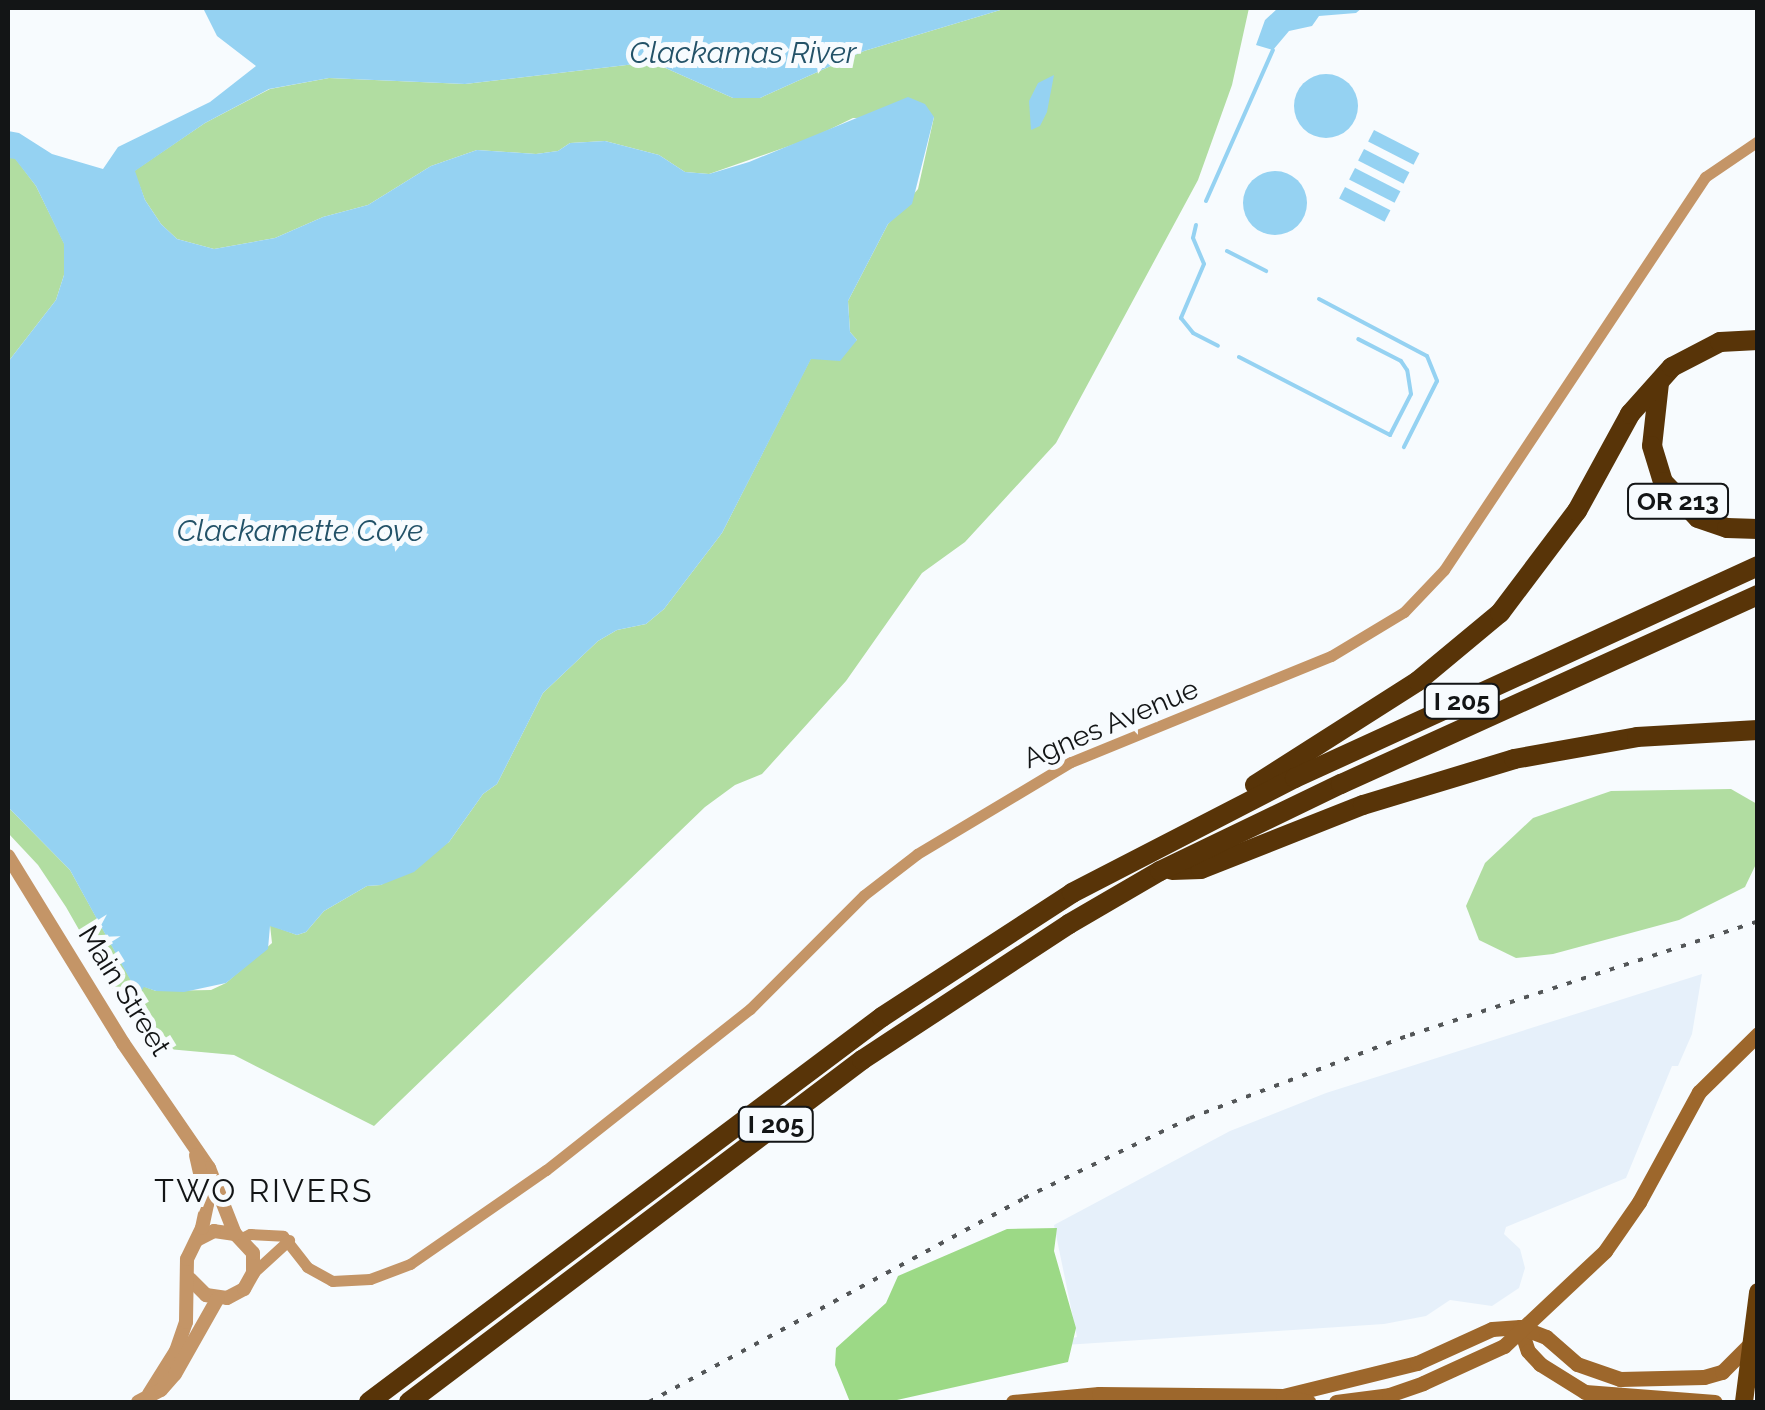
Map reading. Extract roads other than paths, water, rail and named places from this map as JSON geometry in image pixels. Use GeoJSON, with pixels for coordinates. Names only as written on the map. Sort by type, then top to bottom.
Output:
{"type":"FeatureCollection","features":[{"type":"Feature","properties":{"kind":"highway"},"geometry":{"type":"LineString","coordinates":[[1169,841],[1418,681],[1490,622],[1553,546],[1630,414],[1659,382],[1685,357],[1704,347],[1757,341]]}},
{"type":"Feature","properties":{"kind":"highway","name":"OR 213"},"geometry":{"type":"LineString","coordinates":[[1659,382],[1652,446],[1663,482],[1679,503],[1698,518],[1727,528],[1758,529]]}},
{"type":"Feature","properties":{"kind":"highway","name":"I 205"},"geometry":{"type":"LineString","coordinates":[[369,1402],[923,988],[1072,893],[1295,778],[1758,566]]}},
{"type":"Feature","properties":{"kind":"highway","name":"I 205"},"geometry":{"type":"LineString","coordinates":[[408,1402],[876,1050],[1018,955],[1160,870],[1452,731],[1758,596]]}},
{"type":"Feature","properties":{"kind":"highway"},"geometry":{"type":"LineString","coordinates":[[1160,870],[1201,869],[1363,804],[1514,759],[1638,737],[1758,730]]}},
{"type":"Feature","properties":{"kind":"highway"},"geometry":{"type":"LineString","coordinates":[[1744,1402],[1758,1292]]}},
{"type":"Feature","properties":{"kind":"main road"},"geometry":{"type":"LineString","coordinates":[[1336,1402],[1389,1395],[1458,1370],[1504,1346],[1605,1251],[1639,1202],[1699,1092],[1758,1034]]}},
{"type":"Feature","properties":{"kind":"main road"},"geometry":{"type":"LineString","coordinates":[[1520,1327],[1528,1351],[1540,1364],[1585,1392],[1715,1402]]}},
{"type":"Feature","properties":{"kind":"main road"},"geometry":{"type":"LineString","coordinates":[[1283,1396],[1316,1384],[1390,1372],[1443,1353],[1492,1329],[1520,1327],[1546,1337],[1577,1364],[1620,1379],[1704,1377],[1722,1372],[1751,1343]]}},
{"type":"Feature","properties":{"kind":"main road"},"geometry":{"type":"LineString","coordinates":[[1013,1402],[1099,1394],[1283,1396],[1308,1402]]}},
{"type":"Feature","properties":{"kind":"street","name":"Agnes Avenue"},"geometry":{"type":"LineString","coordinates":[[289,1240],[307,1267],[332,1281],[370,1279],[410,1264],[533,1179],[750,1009],[864,895],[906,862],[1071,762],[1332,656],[1404,612],[1444,570],[1705,177],[1758,141]]}},
{"type":"Feature","properties":{"kind":"street","name":"Main Street"},"geometry":{"type":"LineString","coordinates":[[8,856],[218,1185],[238,1236],[253,1254],[254,1272],[244,1289],[218,1298],[175,1374],[161,1390],[144,1398]]}},
{"type":"Feature","properties":{"kind":"street","name":"Main Street"},"geometry":{"type":"LineString","coordinates":[[144,1398],[184,1333],[190,1279],[187,1259],[207,1204],[196,1154]]}},
{"type":"Feature","properties":{"kind":"street"},"geometry":{"type":"LineString","coordinates":[[196,1241],[214,1231],[289,1240]]}},
{"type":"Feature","properties":{"kind":"street"},"geometry":{"type":"LineString","coordinates":[[254,1272],[289,1240]]}},
{"type":"Feature","properties":{"kind":"street"},"geometry":{"type":"LineString","coordinates":[[190,1279],[196,1289],[218,1298]]}},
{"type":"Feature","properties":{"kind":"water","name":"Clackamette Cove"},"geometry":{"type":"Polygon","coordinates":[[[203,8],[1007,8],[864,51],[760,98],[733,98],[652,62],[465,84],[329,78],[269,89],[205,123],[135,171],[145,200],[161,224],[177,239],[214,249],[275,238],[323,217],[368,205],[431,166],[477,150],[536,154],[558,151],[570,143],[605,141],[659,155],[685,172],[709,174],[749,162],[908,97],[925,104],[934,117],[912,204],[888,224],[848,301],[850,332],[857,340],[840,361],[811,359],[722,533],[664,609],[646,624],[617,630],[598,641],[543,693],[497,784],[483,794],[449,842],[414,872],[381,885],[367,886],[324,911],[306,932],[297,935],[270,926],[268,949],[226,983],[184,992],[156,991],[132,983],[70,870],[8,807],[8,362],[56,300],[64,275],[64,244],[36,186],[15,159],[8,158],[8,131],[19,133],[52,154],[103,169],[118,147],[210,102],[256,66],[217,36],[203,8]]]}},
{"type":"Feature","properties":{"kind":"water"},"geometry":{"type":"Polygon","coordinates":[[[1278,8],[1362,8],[1356,13],[1319,16],[1312,26],[1289,31],[1273,50],[1256,45],[1265,20],[1278,8]]]}},
{"type":"Feature","properties":{"kind":"water"},"geometry":{"type":"Polygon","coordinates":[[[1326,74],[1348,84],[1358,106],[1348,128],[1326,138],[1304,128],[1294,106],[1304,84],[1326,74]]]}},
{"type":"Feature","properties":{"kind":"water"},"geometry":{"type":"Polygon","coordinates":[[[1054,75],[1047,112],[1040,126],[1031,130],[1029,101],[1038,83],[1054,75]]]}},
{"type":"Feature","properties":{"kind":"water"},"geometry":{"type":"Polygon","coordinates":[[[1374,130],[1419,153],[1414,165],[1368,142],[1374,130]]]}},
{"type":"Feature","properties":{"kind":"water"},"geometry":{"type":"Polygon","coordinates":[[[1364,149],[1409,172],[1404,184],[1358,161],[1364,149]]]}},
{"type":"Feature","properties":{"kind":"water"},"geometry":{"type":"Polygon","coordinates":[[[1355,168],[1400,191],[1395,203],[1349,180],[1355,168]]]}},
{"type":"Feature","properties":{"kind":"water"},"geometry":{"type":"Polygon","coordinates":[[[1275,171],[1297,181],[1307,203],[1297,225],[1275,235],[1253,225],[1243,203],[1253,181],[1275,171]]]}},
{"type":"Feature","properties":{"kind":"water"},"geometry":{"type":"Polygon","coordinates":[[[1345,187],[1390,210],[1385,222],[1339,199],[1345,187]]]}},
{"type":"Feature","properties":{"kind":"waterway"},"geometry":{"type":"LineString","coordinates":[[1206,201],[1273,50]]}},
{"type":"Feature","properties":{"kind":"waterway"},"geometry":{"type":"LineString","coordinates":[[1196,225],[1193,238],[1204,264],[1181,318],[1193,333],[1218,346]]}},
{"type":"Feature","properties":{"kind":"waterway"},"geometry":{"type":"LineString","coordinates":[[1227,251],[1266,271]]}},
{"type":"Feature","properties":{"kind":"waterway"},"geometry":{"type":"LineString","coordinates":[[1319,299],[1427,356],[1437,381],[1404,447]]}},
{"type":"Feature","properties":{"kind":"waterway"},"geometry":{"type":"LineString","coordinates":[[1239,357],[1390,435],[1411,394],[1407,370],[1401,361],[1358,339]]}},
{"type":"Feature","properties":{"kind":"waterway"},"geometry":{"type":"LineString","coordinates":[[131,1006],[142,986]]}},
{"type":"Feature","properties":{"kind":"railway"},"geometry":{"type":"LineString","coordinates":[[649,1402],[1024,1198],[1190,1118],[1410,1035],[1758,921]]}},
{"type":"Feature","properties":{"kind":"district","name":"TWO RIVERS"},"geometry":{"type":"Point","coordinates":[264,1191]}},
{"type":"Feature","properties":{"kind":"water label","name":"Clackamas River"},"geometry":{"type":"Point","coordinates":[743,53]}}]}
